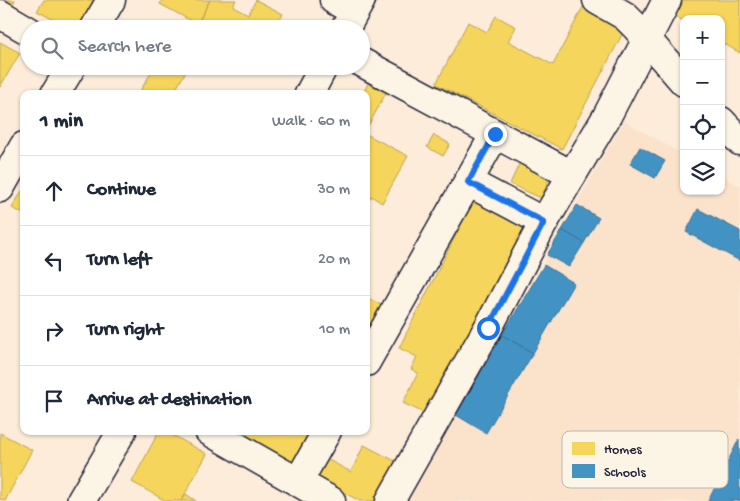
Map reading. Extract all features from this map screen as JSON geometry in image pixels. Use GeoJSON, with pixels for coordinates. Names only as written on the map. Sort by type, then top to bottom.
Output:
{"type":"FeatureCollection","features":[{"type":"Feature","properties":{"kind":"street"},"geometry":{"type":"LineString","coordinates":[[99,20],[111,0]]}},
{"type":"Feature","properties":{"kind":"street"},"geometry":{"type":"LineString","coordinates":[[597,0],[624,16],[680,77]]}},
{"type":"Feature","properties":{"kind":"street"},"geometry":{"type":"LineString","coordinates":[[390,501],[488,328],[544,222],[606,118],[667,0]]}},
{"type":"Feature","properties":{"kind":"street"},"geometry":{"type":"LineString","coordinates":[[0,14],[20,26]]}},
{"type":"Feature","properties":{"kind":"street"},"geometry":{"type":"LineString","coordinates":[[370,67],[572,175]]}},
{"type":"Feature","properties":{"kind":"street"},"geometry":{"type":"LineString","coordinates":[[57,90],[67,75]]}},
{"type":"Feature","properties":{"kind":"street"},"geometry":{"type":"LineString","coordinates":[[311,90],[319,75]]}},
{"type":"Feature","properties":{"kind":"street"},"geometry":{"type":"LineString","coordinates":[[725,125],[740,141]]}},
{"type":"Feature","properties":{"kind":"street"},"geometry":{"type":"LineString","coordinates":[[370,355],[495,134]]}},
{"type":"Feature","properties":{"kind":"street"},"geometry":{"type":"LineString","coordinates":[[1,184],[20,153]]}},
{"type":"Feature","properties":{"kind":"street"},"geometry":{"type":"LineString","coordinates":[[468,182],[544,222]]}},
{"type":"Feature","properties":{"kind":"street"},"geometry":{"type":"LineString","coordinates":[[81,501],[120,435]]}},
{"type":"Feature","properties":{"kind":"street"},"geometry":{"type":"LineString","coordinates":[[216,435],[331,501]]}},
{"type":"Feature","properties":{"kind":"street"},"geometry":{"type":"LineString","coordinates":[[298,482],[325,435]]}},
{"type":"Feature","properties":{"kind":"shaded area"},"geometry":{"type":"Polygon","coordinates":[[[624,121],[680,153],[680,195],[725,195],[725,178],[740,186],[740,501],[408,501],[544,265],[547,255],[624,121]]]}},
{"type":"Feature","properties":{"kind":"building: Homes"},"geometry":{"type":"Polygon","coordinates":[[[0,0],[15,0],[10,10],[0,5],[0,0]]]}},
{"type":"Feature","properties":{"kind":"building: Homes"},"geometry":{"type":"Polygon","coordinates":[[[44,0],[96,0],[85,20],[54,20],[37,11],[44,0]]]}},
{"type":"Feature","properties":{"kind":"building: Homes"},"geometry":{"type":"Polygon","coordinates":[[[162,0],[210,0],[199,20],[190,20],[160,4],[162,0]]]}},
{"type":"Feature","properties":{"kind":"building: Homes"},"geometry":{"type":"Polygon","coordinates":[[[210,0],[236,0],[233,6],[248,14],[256,0],[283,14],[280,20],[200,20],[210,0]]]}},
{"type":"Feature","properties":{"kind":"building: Homes"},"geometry":{"type":"Polygon","coordinates":[[[676,0],[740,0],[740,53],[725,44],[725,15],[680,15],[680,19],[669,13],[676,0]]]}},
{"type":"Feature","properties":{"kind":"building: Homes"},"geometry":{"type":"Polygon","coordinates":[[[583,7],[625,29],[562,149],[436,84],[468,22],[487,32],[496,16],[516,27],[508,41],[553,65],[583,7]]]}},
{"type":"Feature","properties":{"kind":"building: Homes"},"geometry":{"type":"Polygon","coordinates":[[[0,42],[20,53],[0,87],[0,42]]]}},
{"type":"Feature","properties":{"kind":"building: Homes"},"geometry":{"type":"Polygon","coordinates":[[[150,75],[184,75],[175,90],[141,90],[150,75]]]}},
{"type":"Feature","properties":{"kind":"building: Homes"},"geometry":{"type":"Polygon","coordinates":[[[369,81],[387,91],[370,123],[370,90],[365,90],[369,81]]]}},
{"type":"Feature","properties":{"kind":"building: Homes"},"geometry":{"type":"Polygon","coordinates":[[[434,135],[450,144],[443,156],[427,147],[434,135]]]}},
{"type":"Feature","properties":{"kind":"building: Homes"},"geometry":{"type":"Polygon","coordinates":[[[370,136],[408,156],[382,203],[371,196],[370,198],[370,136]]]}},
{"type":"Feature","properties":{"kind":"building: Homes"},"geometry":{"type":"Polygon","coordinates":[[[520,162],[551,176],[541,198],[510,184],[520,162]]]}},
{"type":"Feature","properties":{"kind":"building: Homes"},"geometry":{"type":"Polygon","coordinates":[[[20,194],[20,212],[12,208],[20,194]]]}},
{"type":"Feature","properties":{"kind":"building: Homes"},"geometry":{"type":"Polygon","coordinates":[[[476,195],[528,221],[430,416],[403,403],[418,373],[411,369],[417,357],[399,348],[476,195]]]}},
{"type":"Feature","properties":{"kind":"building: Homes"},"geometry":{"type":"Polygon","coordinates":[[[370,299],[385,307],[370,334],[370,299]]]}},
{"type":"Feature","properties":{"kind":"building: Homes"},"geometry":{"type":"Polygon","coordinates":[[[0,433],[32,450],[5,501],[0,499],[0,433]]]}},
{"type":"Feature","properties":{"kind":"building: Homes"},"geometry":{"type":"Polygon","coordinates":[[[157,435],[172,435],[207,454],[181,501],[166,501],[132,482],[157,435]]]}},
{"type":"Feature","properties":{"kind":"building: Homes"},"geometry":{"type":"Polygon","coordinates":[[[236,435],[315,435],[297,468],[236,435]]]}},
{"type":"Feature","properties":{"kind":"building: Homes"},"geometry":{"type":"Polygon","coordinates":[[[364,445],[397,462],[376,501],[360,501],[314,477],[323,457],[351,472],[364,445]]]}},
{"type":"Feature","properties":{"kind":"building: Homes"},"geometry":{"type":"Polygon","coordinates":[[[186,494],[196,501],[181,501],[186,494]]]}},
{"type":"Feature","properties":{"kind":"building: Schools"},"geometry":{"type":"Polygon","coordinates":[[[640,147],[665,161],[655,178],[630,164],[640,147]]]}},
{"type":"Feature","properties":{"kind":"building: Schools"},"geometry":{"type":"Polygon","coordinates":[[[577,205],[599,218],[584,243],[562,230],[577,205]]]}},
{"type":"Feature","properties":{"kind":"building: Schools"},"geometry":{"type":"Polygon","coordinates":[[[698,209],[740,231],[740,261],[686,232],[698,209]]]}},
{"type":"Feature","properties":{"kind":"building: Schools"},"geometry":{"type":"Polygon","coordinates":[[[562,230],[584,243],[569,267],[547,255],[562,230]]]}},
{"type":"Feature","properties":{"kind":"building: Schools"},"geometry":{"type":"Polygon","coordinates":[[[544,265],[574,283],[533,353],[502,335],[544,265]]]}},
{"type":"Feature","properties":{"kind":"building: Schools"},"geometry":{"type":"Polygon","coordinates":[[[502,335],[533,353],[486,433],[456,415],[502,335]]]}},
{"type":"Feature","properties":{"kind":"building: Schools"},"geometry":{"type":"Polygon","coordinates":[[[739,439],[740,501],[708,501],[714,488],[728,488],[728,461],[739,439]]]}},
{"type":"Feature","properties":{"kind":"route"},"geometry":{"type":"LineString","coordinates":[[488,328],[544,222],[468,182],[495,134]]}}]}
